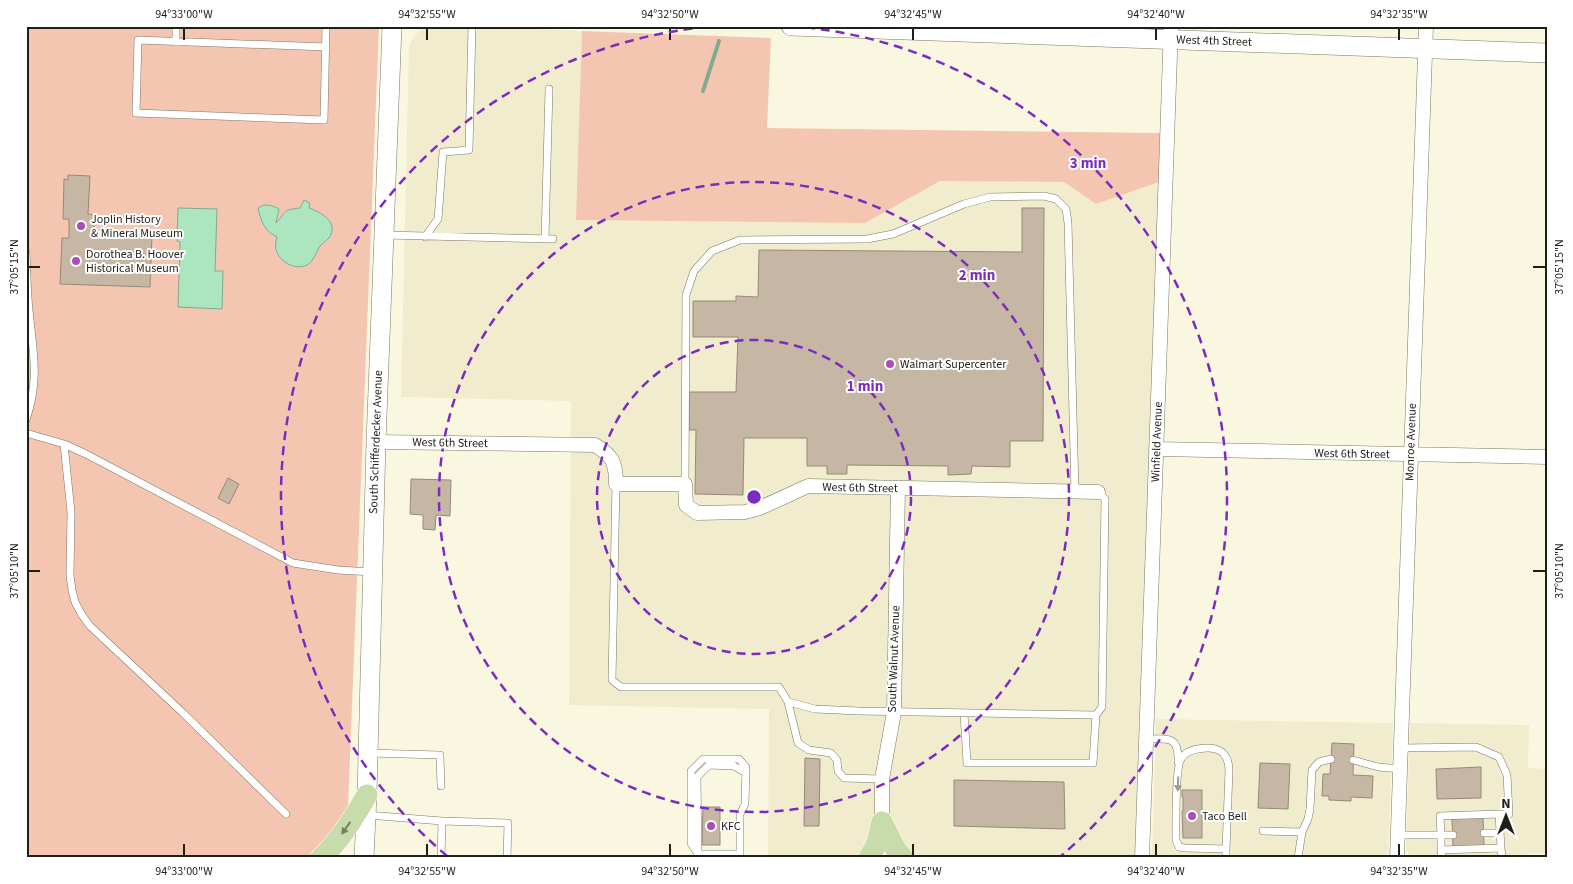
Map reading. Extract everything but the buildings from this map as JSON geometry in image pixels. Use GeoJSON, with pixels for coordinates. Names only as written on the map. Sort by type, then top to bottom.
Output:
{"type":"FeatureCollection","features":[{"type":"Feature","properties":{"kind":"main road","name":"South Schifferdecker Avenue"},"geometry":{"type":"LineString","coordinates":[[364,858],[376,442],[392,26]]}},
{"type":"Feature","properties":{"kind":"main road","name":"West 4th Street"},"geometry":{"type":"LineString","coordinates":[[791,26],[1171,33],[1425,49],[1547,53]]}},
{"type":"Feature","properties":{"kind":"main road"},"geometry":{"type":"LineString","coordinates":[[321,858],[330,850],[367,805]]}},
{"type":"Feature","properties":{"kind":"main road"},"geometry":{"type":"LineString","coordinates":[[868,858],[877,843],[882,822]]}},
{"type":"Feature","properties":{"kind":"main road"},"geometry":{"type":"LineString","coordinates":[[882,822],[895,848],[903,858]]}},
{"type":"Feature","properties":{"kind":"street","name":"Monroe Avenue"},"geometry":{"type":"LineString","coordinates":[[1397,858],[1426,26]]}},
{"type":"Feature","properties":{"kind":"street","name":"Winfield Avenue"},"geometry":{"type":"LineString","coordinates":[[1142,858],[1171,33]]}},
{"type":"Feature","properties":{"kind":"street","name":"West 6th Street"},"geometry":{"type":"LineString","coordinates":[[376,442],[595,445],[607,452],[613,462],[616,484]]}},
{"type":"Feature","properties":{"kind":"street","name":"West 6th Street"},"geometry":{"type":"LineString","coordinates":[[1156,449],[1547,457]]}},
{"type":"Feature","properties":{"kind":"street"},"geometry":{"type":"LineString","coordinates":[[616,484],[685,484]]}},
{"type":"Feature","properties":{"kind":"street","name":"West 6th Street"},"geometry":{"type":"LineString","coordinates":[[685,484],[686,506],[697,513],[745,512],[760,508],[808,486],[1098,492]]}},
{"type":"Feature","properties":{"kind":"street","name":"South Walnut Avenue"},"geometry":{"type":"LineString","coordinates":[[884,858],[882,779],[894,712],[898,488]]}},
{"type":"Feature","properties":{"kind":"lane"},"geometry":{"type":"LineString","coordinates":[[176,26],[176,42]]}},
{"type":"Feature","properties":{"kind":"lane"},"geometry":{"type":"LineString","coordinates":[[326,26],[326,48],[324,120],[136,113],[138,40],[326,48]]}},
{"type":"Feature","properties":{"kind":"lane"},"geometry":{"type":"LineString","coordinates":[[426,236],[438,219],[443,152],[469,150],[472,26]]}},
{"type":"Feature","properties":{"kind":"lane"},"geometry":{"type":"LineString","coordinates":[[545,239],[549,89]]}},
{"type":"Feature","properties":{"kind":"lane"},"geometry":{"type":"LineString","coordinates":[[685,484],[686,295],[694,272],[712,251],[740,240],[867,239],[893,234],[964,204],[990,197],[1044,196],[1056,199],[1066,209],[1068,223],[1076,491]]}},
{"type":"Feature","properties":{"kind":"lane"},"geometry":{"type":"LineString","coordinates":[[384,235],[553,239]]}},
{"type":"Feature","properties":{"kind":"lane"},"geometry":{"type":"LineString","coordinates":[[26,253],[29,310],[36,365],[33,395],[26,420]]}},
{"type":"Feature","properties":{"kind":"lane"},"geometry":{"type":"LineString","coordinates":[[26,433],[64,444],[86,454],[293,563],[338,570],[372,572]]}},
{"type":"Feature","properties":{"kind":"lane"},"geometry":{"type":"LineString","coordinates":[[64,444],[71,512],[70,576],[75,602],[82,615],[90,626],[182,712],[286,814]]}},
{"type":"Feature","properties":{"kind":"lane"},"geometry":{"type":"LineString","coordinates":[[616,484],[612,680],[621,687],[779,687],[788,702],[798,743],[808,750],[831,753],[837,760],[838,771],[844,778],[882,779]]}},
{"type":"Feature","properties":{"kind":"lane"},"geometry":{"type":"LineString","coordinates":[[964,713],[967,763],[1093,763],[1096,715],[1102,707],[1105,499],[1098,492]]}},
{"type":"Feature","properties":{"kind":"lane"},"geometry":{"type":"LineString","coordinates":[[788,702],[815,709],[1096,715]]}},
{"type":"Feature","properties":{"kind":"lane"},"geometry":{"type":"LineString","coordinates":[[1146,739],[1171,740],[1176,744],[1178,751],[1176,840],[1179,846],[1185,848],[1226,849]]}},
{"type":"Feature","properties":{"kind":"lane"},"geometry":{"type":"LineString","coordinates":[[1400,748],[1476,747],[1499,756],[1507,775],[1509,814],[1440,816],[1441,854],[1501,848]]}},
{"type":"Feature","properties":{"kind":"lane"},"geometry":{"type":"LineString","coordinates":[[1178,765],[1185,753],[1200,749],[1218,750],[1229,761],[1226,858]]}},
{"type":"Feature","properties":{"kind":"lane"},"geometry":{"type":"LineString","coordinates":[[368,753],[440,755],[441,786]]}},
{"type":"Feature","properties":{"kind":"lane"},"geometry":{"type":"LineString","coordinates":[[703,759],[739,759],[746,767],[745,804],[740,814],[740,856],[698,854],[691,844],[691,770],[703,759]]}},
{"type":"Feature","properties":{"kind":"lane"},"geometry":{"type":"LineString","coordinates":[[1298,858],[1302,832],[1308,819],[1310,808],[1312,770],[1319,762],[1331,759]]}},
{"type":"Feature","properties":{"kind":"lane"},"geometry":{"type":"LineString","coordinates":[[1353,760],[1378,767],[1400,769]]}},
{"type":"Feature","properties":{"kind":"lane"},"geometry":{"type":"LineString","coordinates":[[367,805],[442,820],[508,823],[507,858]]}},
{"type":"Feature","properties":{"kind":"lane"},"geometry":{"type":"LineString","coordinates":[[1499,814],[1502,858]]}},
{"type":"Feature","properties":{"kind":"lane"},"geometry":{"type":"LineString","coordinates":[[441,858],[442,820]]}},
{"type":"Feature","properties":{"kind":"lane"},"geometry":{"type":"LineString","coordinates":[[1263,831],[1302,832]]}},
{"type":"Feature","properties":{"kind":"lane"},"geometry":{"type":"LineString","coordinates":[[1484,833],[1500,832]]}},
{"type":"Feature","properties":{"kind":"lane"},"geometry":{"type":"LineString","coordinates":[[1397,835],[1453,835]]}},
{"type":"Feature","properties":{"kind":"shaded area"},"geometry":{"type":"Polygon","coordinates":[[[26,26],[379,26],[348,806],[343,818],[312,858],[26,858],[26,26]]]}},
{"type":"Feature","properties":{"kind":"shaded area"},"geometry":{"type":"Polygon","coordinates":[[[427,26],[582,31],[577,220],[865,223],[940,181],[1064,182],[1096,204],[1159,182],[1135,858],[768,858],[769,709],[569,705],[571,401],[401,397],[409,46],[421,29],[427,26]]]}},
{"type":"Feature","properties":{"kind":"shaded area"},"geometry":{"type":"Polygon","coordinates":[[[582,31],[771,38],[767,128],[1160,133],[1159,182],[1096,204],[1064,182],[940,181],[865,223],[576,220],[582,31]]]}},
{"type":"Feature","properties":{"kind":"shaded area"},"geometry":{"type":"Polygon","coordinates":[[[304,200],[310,203],[309,208],[327,218],[332,227],[332,232],[307,265],[297,267],[288,264],[277,253],[277,237],[269,232],[264,225],[258,208],[268,205],[279,209],[276,223],[287,210],[300,208],[304,200]]]}},
{"type":"Feature","properties":{"kind":"shaded area"},"geometry":{"type":"Polygon","coordinates":[[[178,208],[217,209],[215,271],[223,271],[222,309],[178,307],[180,242],[177,241],[178,208]]]}},
{"type":"Feature","properties":{"kind":"shaded area"},"geometry":{"type":"Polygon","coordinates":[[[1156,719],[1393,723],[1388,852],[1385,858],[1152,858],[1156,719]]]}},
{"type":"Feature","properties":{"kind":"shaded area"},"geometry":{"type":"Polygon","coordinates":[[[1410,723],[1529,725],[1528,768],[1547,769],[1547,853],[1413,858],[1406,848],[1410,723]]]}},
{"type":"Feature","properties":{"kind":"waterway"},"geometry":{"type":"LineString","coordinates":[[703,91],[719,41]]}},
{"type":"Feature","properties":{"kind":"place","name":"Joplin History & Mineral Museum"},"geometry":{"type":"Point","coordinates":[81,226]}},
{"type":"Feature","properties":{"kind":"place","name":"Dorothea B. Hoover Historical Museum"},"geometry":{"type":"Point","coordinates":[76,261]}},
{"type":"Feature","properties":{"kind":"place","name":"Walmart Supercenter"},"geometry":{"type":"Point","coordinates":[890,364]}},
{"type":"Feature","properties":{"kind":"place","name":"Taco Bell"},"geometry":{"type":"Point","coordinates":[1192,816]}},
{"type":"Feature","properties":{"kind":"place","name":"KFC"},"geometry":{"type":"Point","coordinates":[711,826]}}]}
